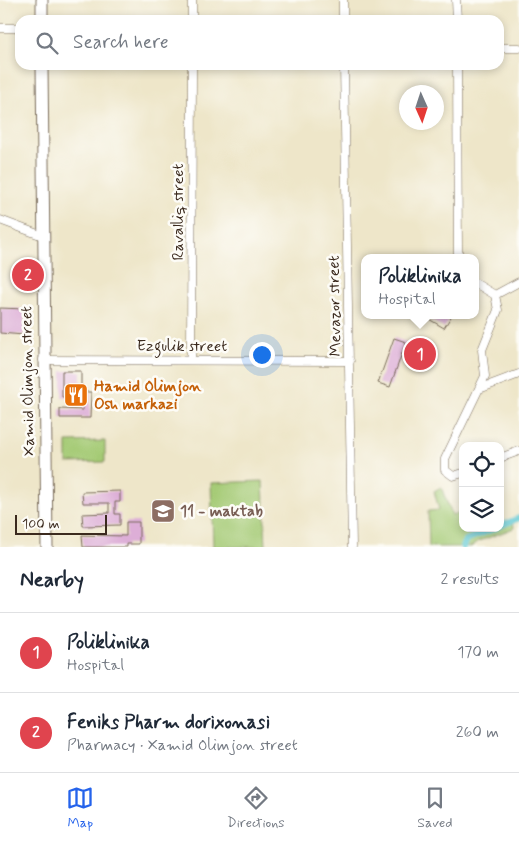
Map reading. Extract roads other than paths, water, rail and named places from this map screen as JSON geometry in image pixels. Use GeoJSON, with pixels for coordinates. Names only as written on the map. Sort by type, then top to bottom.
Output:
{"type":"FeatureCollection","features":[{"type":"Feature","properties":{"kind":"main road"},"geometry":{"type":"LineString","coordinates":[[42,0],[42,15]]}},
{"type":"Feature","properties":{"kind":"main road","name":"Xamid Olimjon street"},"geometry":{"type":"LineString","coordinates":[[42,70],[43,360],[47,547]]}},
{"type":"Feature","properties":{"kind":"street"},"geometry":{"type":"LineString","coordinates":[[192,0],[192,15]]}},
{"type":"Feature","properties":{"kind":"street"},"geometry":{"type":"LineString","coordinates":[[343,0],[343,15]]}},
{"type":"Feature","properties":{"kind":"street"},"geometry":{"type":"LineString","coordinates":[[456,0],[456,15]]}},
{"type":"Feature","properties":{"kind":"street"},"geometry":{"type":"LineString","coordinates":[[0,28],[15,28]]}},
{"type":"Feature","properties":{"kind":"street"},"geometry":{"type":"LineString","coordinates":[[504,48],[519,48]]}},
{"type":"Feature","properties":{"kind":"street","name":"Ravalliq street"},"geometry":{"type":"LineString","coordinates":[[191,359],[192,70]]}},
{"type":"Feature","properties":{"kind":"street","name":"Mevazor street"},"geometry":{"type":"LineString","coordinates":[[344,70],[352,547]]}},
{"type":"Feature","properties":{"kind":"street"},"geometry":{"type":"LineString","coordinates":[[457,70],[458,254]]}},
{"type":"Feature","properties":{"kind":"street"},"geometry":{"type":"LineString","coordinates":[[0,220],[43,236]]}},
{"type":"Feature","properties":{"kind":"street"},"geometry":{"type":"LineString","coordinates":[[495,295],[519,282]]}},
{"type":"Feature","properties":{"kind":"street"},"geometry":{"type":"LineString","coordinates":[[459,474],[454,476],[445,470],[445,459],[485,376],[482,350],[498,310],[495,295],[479,285]]}},
{"type":"Feature","properties":{"kind":"street","name":"Ezgulik street"},"geometry":{"type":"LineString","coordinates":[[43,360],[350,361]]}},
{"type":"Feature","properties":{"kind":"street"},"geometry":{"type":"LineString","coordinates":[[479,389],[519,374]]}},
{"type":"Feature","properties":{"kind":"street"},"geometry":{"type":"LineString","coordinates":[[504,457],[519,451]]}},
{"type":"Feature","properties":{"kind":"waterway"},"geometry":{"type":"LineString","coordinates":[[504,524],[519,518]]}},
{"type":"Feature","properties":{"kind":"waterway"},"geometry":{"type":"LineString","coordinates":[[463,547],[466,540],[486,532]]}},
{"type":"Feature","properties":{"kind":"place","name":"Feniks Pharm dorixonasi"},"geometry":{"type":"Point","coordinates":[28,275]}},
{"type":"Feature","properties":{"kind":"place","name":"Poliklinika"},"geometry":{"type":"Point","coordinates":[420,354]}},
{"type":"Feature","properties":{"kind":"place","name":"Hamid Olimjon Osh markazi"},"geometry":{"type":"Point","coordinates":[76,395]}},
{"type":"Feature","properties":{"kind":"place","name":"11 - maktab"},"geometry":{"type":"Point","coordinates":[163,511]}}]}
